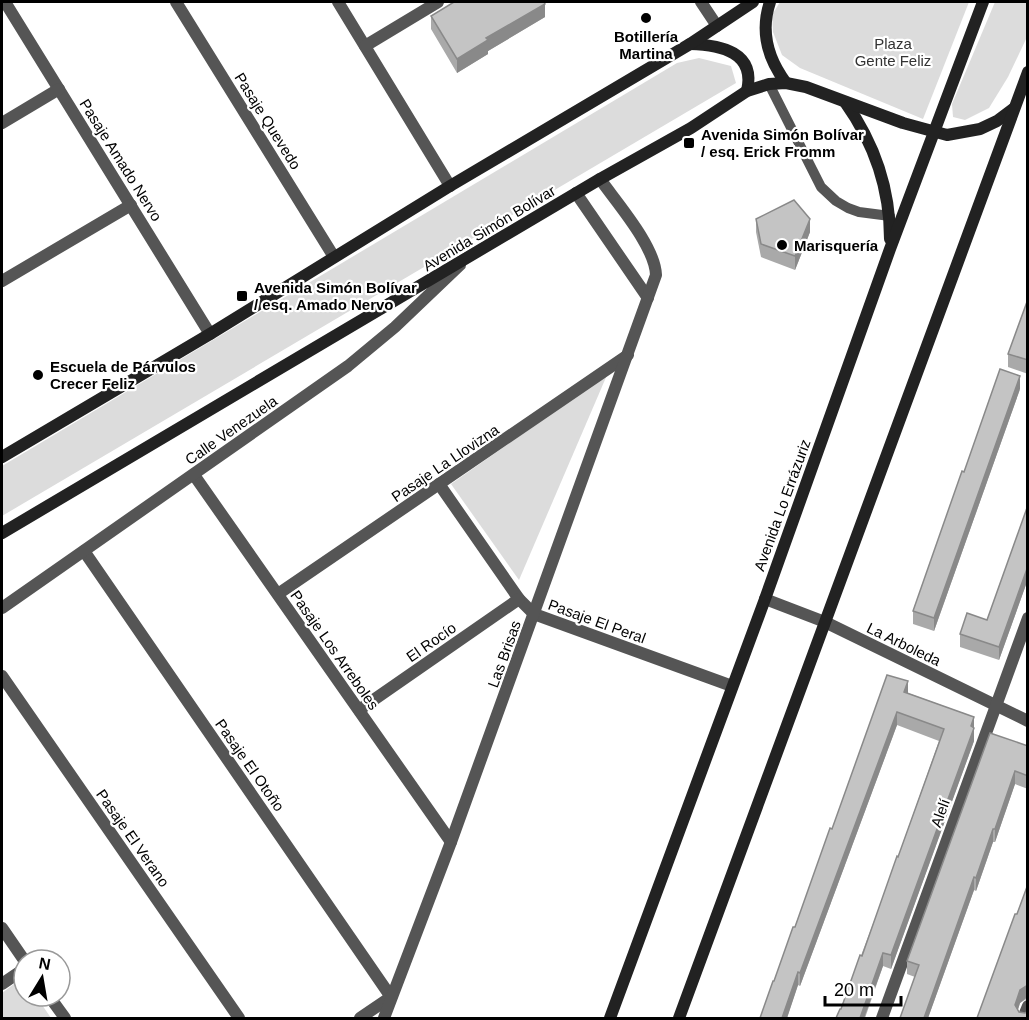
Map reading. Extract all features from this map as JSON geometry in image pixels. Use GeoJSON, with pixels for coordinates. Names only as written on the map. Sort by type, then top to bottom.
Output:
{"type":"FeatureCollection","features":[{"type":"Feature","properties":{"kind":"main road"},"geometry":{"type":"LineString","coordinates":[[2,457],[690,44],[753,2]]}},
{"type":"Feature","properties":{"kind":"main road"},"geometry":{"type":"LineString","coordinates":[[770,2],[765,22],[767,48],[772,61],[786,83]]}},
{"type":"Feature","properties":{"kind":"main road","name":"Avenida Lo Errázuriz"},"geometry":{"type":"LineString","coordinates":[[610,1018],[765,598],[890,249],[983,2]]}},
{"type":"Feature","properties":{"kind":"main road"},"geometry":{"type":"LineString","coordinates":[[690,44],[716,46],[739,57],[744,62],[748,75],[747,92]]}},
{"type":"Feature","properties":{"kind":"main road"},"geometry":{"type":"LineString","coordinates":[[679,1018],[1028,72]]}},
{"type":"Feature","properties":{"kind":"main road","name":"Avenida Simón Bolívar"},"geometry":{"type":"LineString","coordinates":[[2,533],[576,193],[691,128],[747,92],[769,84],[786,83],[806,87],[947,135],[980,129],[1014,109]]}},
{"type":"Feature","properties":{"kind":"main road"},"geometry":{"type":"LineString","coordinates":[[844,101],[869,139],[878,160],[890,216],[890,249]]}},
{"type":"Feature","properties":{"kind":"street","name":"Pasaje Quevedo"},"geometry":{"type":"LineString","coordinates":[[176,2],[334,257]]}},
{"type":"Feature","properties":{"kind":"street"},"geometry":{"type":"LineString","coordinates":[[338,2],[450,186]]}},
{"type":"Feature","properties":{"kind":"street"},"geometry":{"type":"LineString","coordinates":[[365,46],[438,2]]}},
{"type":"Feature","properties":{"kind":"street"},"geometry":{"type":"LineString","coordinates":[[701,2],[717,26]]}},
{"type":"Feature","properties":{"kind":"street","name":"Pasaje Amado Nervo"},"geometry":{"type":"LineString","coordinates":[[10,3],[59,89],[210,334]]}},
{"type":"Feature","properties":{"kind":"street"},"geometry":{"type":"LineString","coordinates":[[2,123],[59,89]]}},
{"type":"Feature","properties":{"kind":"street","name":"Las Brisas"},"geometry":{"type":"LineString","coordinates":[[384,1018],[452,842],[656,275],[653,256],[600,179]]}},
{"type":"Feature","properties":{"kind":"street"},"geometry":{"type":"LineString","coordinates":[[576,193],[648,298]]}},
{"type":"Feature","properties":{"kind":"street"},"geometry":{"type":"LineString","coordinates":[[2,281],[131,205]]}},
{"type":"Feature","properties":{"kind":"street","name":"Calle Venezuela"},"geometry":{"type":"LineString","coordinates":[[2,608],[194,475],[372,347],[431,295],[465,260]]}},
{"type":"Feature","properties":{"kind":"street","name":"Pasaje La Llovizna"},"geometry":{"type":"LineString","coordinates":[[278,594],[628,355]]}},
{"type":"Feature","properties":{"kind":"street","name":"Pasaje Los Arreboles"},"geometry":{"type":"LineString","coordinates":[[194,475],[452,842]]}},
{"type":"Feature","properties":{"kind":"street","name":"Pasaje El Peral"},"geometry":{"type":"LineString","coordinates":[[439,484],[519,599],[534,614],[732,686]]}},
{"type":"Feature","properties":{"kind":"street","name":"Pasaje El Otoño"},"geometry":{"type":"LineString","coordinates":[[84,550],[392,997]]}},
{"type":"Feature","properties":{"kind":"street","name":"La Arboleda"},"geometry":{"type":"LineString","coordinates":[[765,598],[825,622],[1028,721]]}},
{"type":"Feature","properties":{"kind":"street","name":"El Rocío"},"geometry":{"type":"LineString","coordinates":[[359,710],[519,599]]}},
{"type":"Feature","properties":{"kind":"street","name":"Alelí"},"geometry":{"type":"LineString","coordinates":[[882,1018],[1028,618]]}},
{"type":"Feature","properties":{"kind":"street","name":"Pasaje El Verano"},"geometry":{"type":"LineString","coordinates":[[2,676],[239,1018]]}},
{"type":"Feature","properties":{"kind":"street"},"geometry":{"type":"LineString","coordinates":[[2,928],[16,948]]}},
{"type":"Feature","properties":{"kind":"street"},"geometry":{"type":"LineString","coordinates":[[360,1018],[392,997]]}},
{"type":"Feature","properties":{"kind":"street"},"geometry":{"type":"LineString","coordinates":[[1023,1018],[1028,1006]]}},
{"type":"Feature","properties":{"kind":"lane"},"geometry":{"type":"LineString","coordinates":[[769,84],[821,187],[836,201],[848,208],[859,212],[890,216]]}},
{"type":"Feature","properties":{"kind":"green space","name":"Plaza Gente Feliz"},"geometry":{"type":"Polygon","coordinates":[[[780,2],[969,2],[923,119],[800,68],[782,55],[773,32],[772,15],[780,2]]]}},
{"type":"Feature","properties":{"kind":"green space"},"geometry":{"type":"Polygon","coordinates":[[[995,2],[1027,2],[1027,37],[1008,77],[989,108],[965,120],[953,117],[952,104],[995,2]]]}},
{"type":"Feature","properties":{"kind":"green space"},"geometry":{"type":"Polygon","coordinates":[[[699,58],[731,66],[736,83],[2,516],[2,466],[677,63],[699,58]]]}},
{"type":"Feature","properties":{"kind":"green space"},"geometry":{"type":"Polygon","coordinates":[[[607,375],[519,580],[451,484],[607,375]]]}},
{"type":"Feature","properties":{"kind":"green space"},"geometry":{"type":"Polygon","coordinates":[[[12,986],[12,1008],[44,1008],[51,1018],[2,1018],[2,993],[12,986]]]}},
{"type":"Feature","properties":{"kind":"building"},"geometry":{"type":"Polygon","coordinates":[[[454,2],[544,2],[545,4],[486,38],[488,40],[457,59],[431,16],[454,2]]]}},
{"type":"Feature","properties":{"kind":"building","name":"Marisquería"},"geometry":{"type":"Polygon","coordinates":[[[794,200],[810,219],[795,256],[761,244],[756,219],[794,200]]]}},
{"type":"Feature","properties":{"kind":"building"},"geometry":{"type":"Polygon","coordinates":[[[1028,299],[1028,360],[1008,354],[1028,299]]]}},
{"type":"Feature","properties":{"kind":"building"},"geometry":{"type":"Polygon","coordinates":[[[1000,369],[1020,376],[934,618],[913,611],[1000,369]]]}},
{"type":"Feature","properties":{"kind":"building"},"geometry":{"type":"Polygon","coordinates":[[[1028,505],[1028,566],[999,647],[960,634],[967,613],[987,620],[1028,505]]]}},
{"type":"Feature","properties":{"kind":"building"},"geometry":{"type":"Polygon","coordinates":[[[887,675],[908,681],[904,692],[974,717],[971,726],[974,728],[891,955],[883,953],[860,1018],[836,1018],[860,955],[862,956],[944,729],[897,712],[782,1018],[760,1018],[830,828],[832,829],[887,675]]]}},
{"type":"Feature","properties":{"kind":"building"},"geometry":{"type":"Polygon","coordinates":[[[990,733],[1028,746],[1028,776],[1015,771],[995,829],[993,829],[976,878],[974,877],[924,1018],[900,1018],[919,965],[907,961],[990,733]]]}},
{"type":"Feature","properties":{"kind":"building"},"geometry":{"type":"Polygon","coordinates":[[[1028,884],[1028,985],[1020,990],[1015,1005],[1019,1012],[1028,1011],[1028,1018],[977,1018],[1015,914],[1017,914],[1028,884]]]}},
{"type":"Feature","properties":{"kind":"place","name":"Botillería Martina"},"geometry":{"type":"Point","coordinates":[646,18]}},
{"type":"Feature","properties":{"kind":"place","name":"Avenida Simón Bolívar / esq. Erick Fromm"},"geometry":{"type":"Point","coordinates":[689,143]}},
{"type":"Feature","properties":{"kind":"place","name":"Marisquería"},"geometry":{"type":"Point","coordinates":[782,245]}},
{"type":"Feature","properties":{"kind":"place","name":"Avenida Simón Bolívar / esq. Amado Nervo"},"geometry":{"type":"Point","coordinates":[242,296]}},
{"type":"Feature","properties":{"kind":"place","name":"Escuela de Párvulos Crecer Feliz"},"geometry":{"type":"Point","coordinates":[38,375]}}]}
